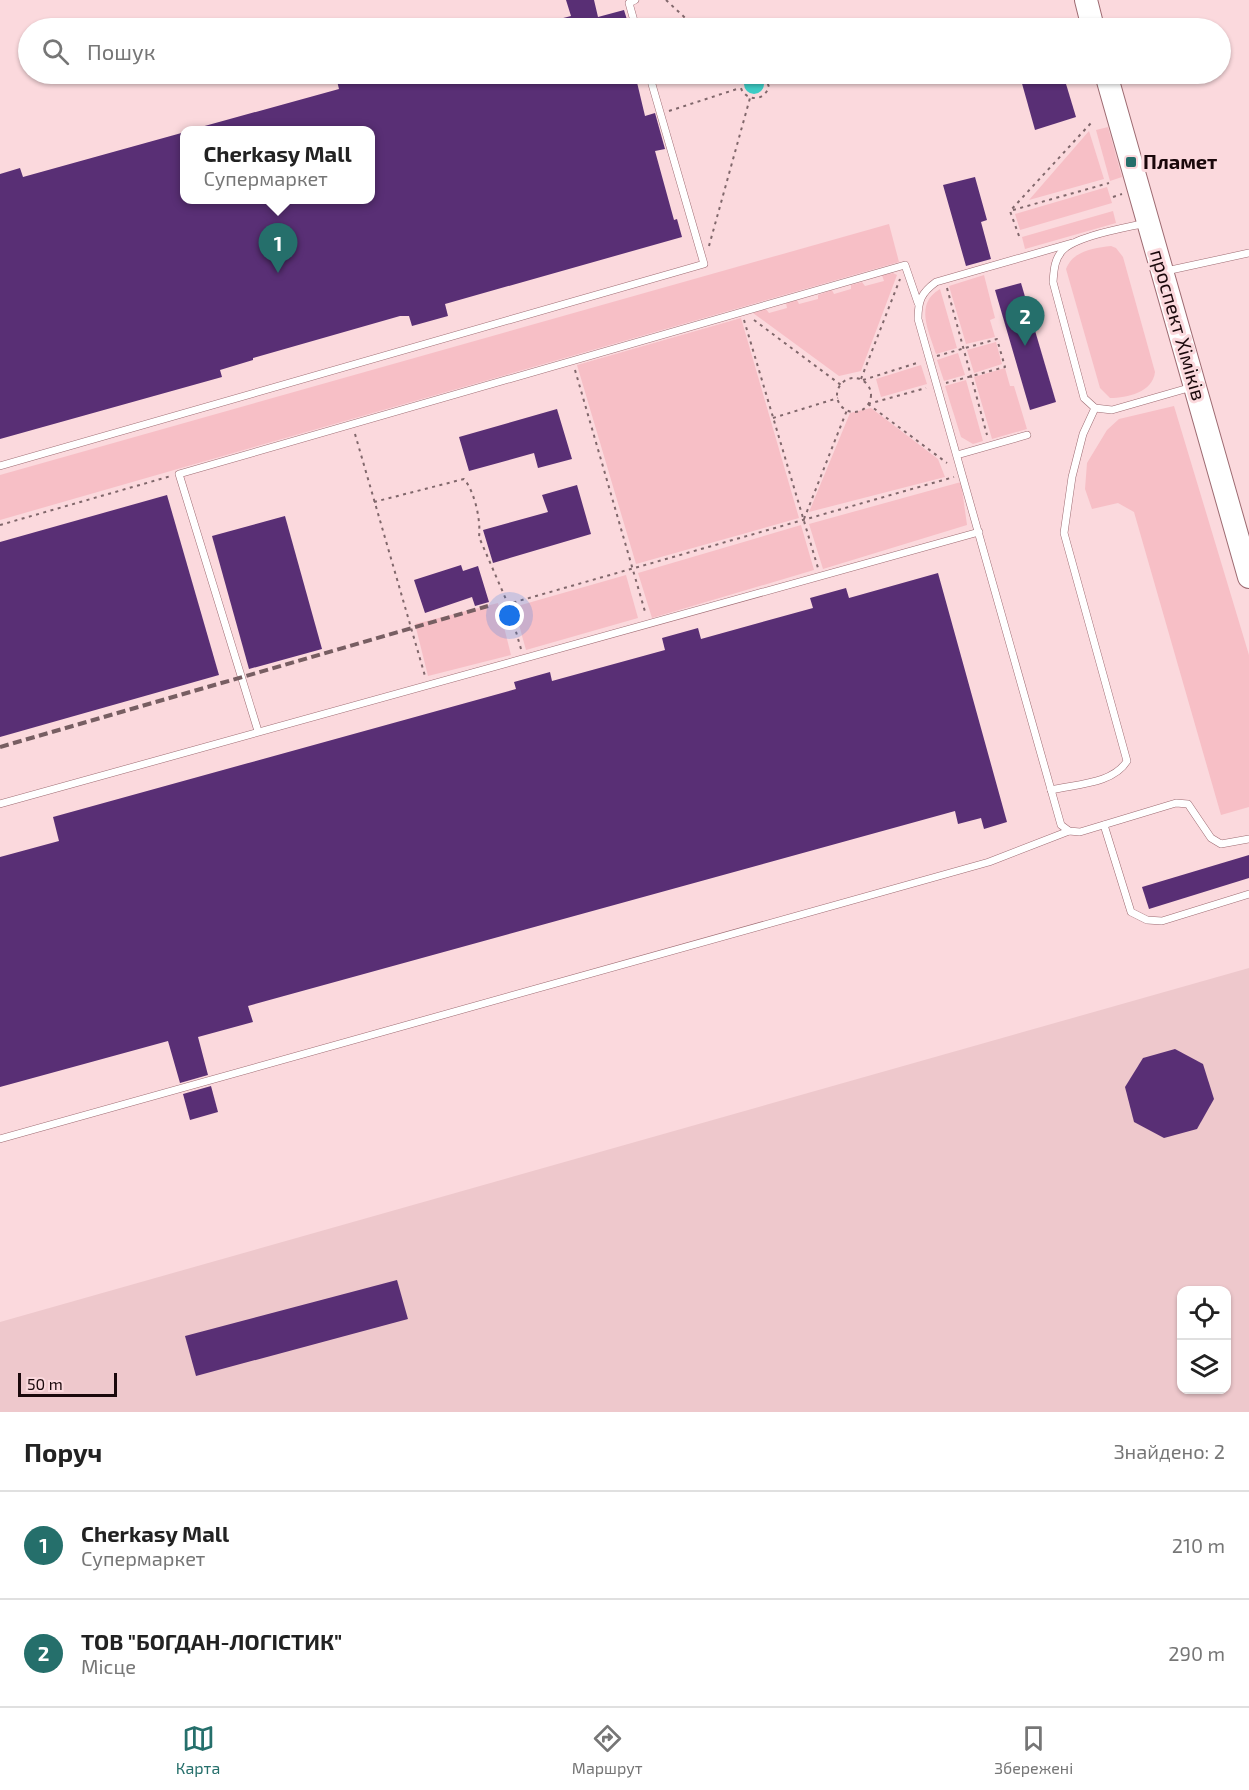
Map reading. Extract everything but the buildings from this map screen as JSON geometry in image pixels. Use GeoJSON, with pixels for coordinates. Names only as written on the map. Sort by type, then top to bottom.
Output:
{"type":"FeatureCollection","features":[{"type":"Feature","properties":{"kind":"main road"},"geometry":{"type":"LineString","coordinates":[[1086,0],[1090,18]]}},
{"type":"Feature","properties":{"kind":"main road","name":"проспект Хіміків"},"geometry":{"type":"LineString","coordinates":[[1109,84],[1249,577]]}},
{"type":"Feature","properties":{"kind":"lane"},"geometry":{"type":"LineString","coordinates":[[633,18],[629,3],[635,0]]}},
{"type":"Feature","properties":{"kind":"lane"},"geometry":{"type":"LineString","coordinates":[[0,466],[704,264],[652,84]]}},
{"type":"Feature","properties":{"kind":"lane"},"geometry":{"type":"LineString","coordinates":[[918,303],[925,290],[944,279],[1149,222]]}},
{"type":"Feature","properties":{"kind":"lane"},"geometry":{"type":"LineString","coordinates":[[1072,243],[1062,251],[1055,263],[1053,282],[1084,398],[1095,408],[1112,410],[1195,386]]}},
{"type":"Feature","properties":{"kind":"lane"},"geometry":{"type":"LineString","coordinates":[[1163,272],[1249,253]]}},
{"type":"Feature","properties":{"kind":"lane"},"geometry":{"type":"LineString","coordinates":[[258,731],[179,474],[351,422],[905,265],[918,303],[918,319],[1061,825],[1069,831]]}},
{"type":"Feature","properties":{"kind":"lane"},"geometry":{"type":"LineString","coordinates":[[1051,790],[1110,777],[1121,771],[1127,761],[1064,533],[1072,477],[1083,434],[1095,408]]}},
{"type":"Feature","properties":{"kind":"lane"},"geometry":{"type":"LineString","coordinates":[[957,455],[1027,435]]}},
{"type":"Feature","properties":{"kind":"lane"},"geometry":{"type":"LineString","coordinates":[[0,804],[979,532]]}},
{"type":"Feature","properties":{"kind":"lane"},"geometry":{"type":"LineString","coordinates":[[0,1139],[989,862],[1069,831],[1080,832],[1176,803],[1188,804],[1210,838],[1221,844],[1249,839]]}},
{"type":"Feature","properties":{"kind":"lane"},"geometry":{"type":"LineString","coordinates":[[1104,825],[1131,912],[1147,920],[1162,921],[1249,894]]}},
{"type":"Feature","properties":{"kind":"path"},"geometry":{"type":"LineString","coordinates":[[666,0],[685,18]]}},
{"type":"Feature","properties":{"kind":"path"},"geometry":{"type":"LineString","coordinates":[[740,88],[741,84]]}},
{"type":"Feature","properties":{"kind":"path"},"geometry":{"type":"LineString","coordinates":[[740,88],[750,98],[760,98],[767,91],[769,84]]}},
{"type":"Feature","properties":{"kind":"path"},"geometry":{"type":"LineString","coordinates":[[661,113],[740,88]]}},
{"type":"Feature","properties":{"kind":"path"},"geometry":{"type":"LineString","coordinates":[[704,264],[750,98]]}},
{"type":"Feature","properties":{"kind":"path"},"geometry":{"type":"LineString","coordinates":[[1010,211],[1091,123]]}},
{"type":"Feature","properties":{"kind":"path"},"geometry":{"type":"LineString","coordinates":[[1010,211],[1108,183]]}},
{"type":"Feature","properties":{"kind":"path"},"geometry":{"type":"LineString","coordinates":[[1113,197],[1128,193]]}},
{"type":"Feature","properties":{"kind":"path"},"geometry":{"type":"LineString","coordinates":[[1010,211],[1019,236]]}},
{"type":"Feature","properties":{"kind":"path"},"geometry":{"type":"LineString","coordinates":[[862,380],[905,265]]}},
{"type":"Feature","properties":{"kind":"path"},"geometry":{"type":"LineString","coordinates":[[944,279],[990,446]]}},
{"type":"Feature","properties":{"kind":"path"},"geometry":{"type":"LineString","coordinates":[[742,311],[841,385]]}},
{"type":"Feature","properties":{"kind":"path"},"geometry":{"type":"LineString","coordinates":[[742,311],[820,575]]}},
{"type":"Feature","properties":{"kind":"path"},"geometry":{"type":"LineString","coordinates":[[838,399],[841,385],[847,379],[862,380],[997,339],[1005,367]]}},
{"type":"Feature","properties":{"kind":"path"},"geometry":{"type":"LineString","coordinates":[[572,361],[649,625]]}},
{"type":"Feature","properties":{"kind":"path"},"geometry":{"type":"LineString","coordinates":[[847,410],[860,410],[868,404],[870,389],[862,380]]}},
{"type":"Feature","properties":{"kind":"path"},"geometry":{"type":"LineString","coordinates":[[773,418],[838,399]]}},
{"type":"Feature","properties":{"kind":"path"},"geometry":{"type":"LineString","coordinates":[[838,399],[847,410]]}},
{"type":"Feature","properties":{"kind":"path"},"geometry":{"type":"LineString","coordinates":[[868,404],[962,474]]}},
{"type":"Feature","properties":{"kind":"path"},"geometry":{"type":"LineString","coordinates":[[803,520],[847,410]]}},
{"type":"Feature","properties":{"kind":"path"},"geometry":{"type":"LineString","coordinates":[[351,422],[427,684]]}},
{"type":"Feature","properties":{"kind":"path"},"geometry":{"type":"LineString","coordinates":[[0,525],[179,474]]}},
{"type":"Feature","properties":{"kind":"path"},"geometry":{"type":"LineString","coordinates":[[508,604],[962,474]]}},
{"type":"Feature","properties":{"kind":"path"},"geometry":{"type":"LineString","coordinates":[[374,502],[464,479],[469,485],[480,526],[479,537],[508,604],[523,658]]}},
{"type":"Feature","properties":{"kind":"shaded area"},"geometry":{"type":"Polygon","coordinates":[[[1108,127],[1122,177],[1110,181],[1096,130],[1108,127]]]}},
{"type":"Feature","properties":{"kind":"shaded area"},"geometry":{"type":"Polygon","coordinates":[[[1089,131],[1104,179],[1029,200],[1089,131]]]}},
{"type":"Feature","properties":{"kind":"shaded area"},"geometry":{"type":"Polygon","coordinates":[[[1107,187],[1112,203],[1020,230],[1015,214],[1107,187]]]}},
{"type":"Feature","properties":{"kind":"shaded area"},"geometry":{"type":"Polygon","coordinates":[[[1113,211],[1116,223],[1025,249],[1022,237],[1113,211]]]}},
{"type":"Feature","properties":{"kind":"shaded area"},"geometry":{"type":"Polygon","coordinates":[[[889,224],[899,262],[0,520],[0,475],[889,224]]]}},
{"type":"Feature","properties":{"kind":"shaded area"},"geometry":{"type":"Polygon","coordinates":[[[1111,246],[1116,248],[1123,257],[1155,372],[1150,384],[1144,389],[1124,397],[1110,398],[1100,388],[1066,269],[1073,258],[1079,254],[1091,249],[1111,246]]]}},
{"type":"Feature","properties":{"kind":"shaded area"},"geometry":{"type":"Polygon","coordinates":[[[893,273],[897,275],[861,371],[839,376],[753,313],[766,309],[769,313],[787,308],[786,303],[797,300],[799,304],[818,299],[818,295],[832,290],[834,294],[851,289],[851,285],[862,282],[865,286],[884,281],[882,275],[893,273]]]}},
{"type":"Feature","properties":{"kind":"shaded area"},"geometry":{"type":"Polygon","coordinates":[[[984,275],[995,318],[990,320],[995,337],[966,344],[949,286],[984,275]]]}},
{"type":"Feature","properties":{"kind":"shaded area"},"geometry":{"type":"Polygon","coordinates":[[[940,289],[957,348],[936,354],[927,327],[925,310],[932,295],[940,289]]]}},
{"type":"Feature","properties":{"kind":"shaded area"},"geometry":{"type":"Polygon","coordinates":[[[741,318],[799,518],[636,564],[577,365],[741,318]]]}},
{"type":"Feature","properties":{"kind":"shaded area"},"geometry":{"type":"Polygon","coordinates":[[[996,342],[1002,364],[974,373],[967,350],[996,342]]]}},
{"type":"Feature","properties":{"kind":"shaded area"},"geometry":{"type":"Polygon","coordinates":[[[958,353],[965,375],[944,381],[937,360],[958,353]]]}},
{"type":"Feature","properties":{"kind":"shaded area"},"geometry":{"type":"Polygon","coordinates":[[[921,365],[927,384],[881,397],[876,379],[921,365]]]}},
{"type":"Feature","properties":{"kind":"shaded area"},"geometry":{"type":"Polygon","coordinates":[[[1005,368],[1010,386],[1014,386],[1027,429],[992,439],[974,377],[1005,368]]]}},
{"type":"Feature","properties":{"kind":"shaded area"},"geometry":{"type":"Polygon","coordinates":[[[966,380],[983,441],[973,444],[961,437],[945,386],[966,380]]]}},
{"type":"Feature","properties":{"kind":"shaded area"},"geometry":{"type":"Polygon","coordinates":[[[1174,406],[1249,655],[1249,807],[1221,815],[1134,512],[1118,503],[1092,509],[1085,489],[1087,463],[1107,430],[1119,419],[1174,406]]]}},
{"type":"Feature","properties":{"kind":"shaded area"},"geometry":{"type":"Polygon","coordinates":[[[871,408],[938,459],[945,477],[809,512],[850,413],[871,408]]]}},
{"type":"Feature","properties":{"kind":"shaded area"},"geometry":{"type":"Polygon","coordinates":[[[961,482],[967,525],[823,569],[809,524],[961,482]]]}},
{"type":"Feature","properties":{"kind":"shaded area"},"geometry":{"type":"Polygon","coordinates":[[[801,525],[814,570],[652,618],[638,573],[801,525]]]}},
{"type":"Feature","properties":{"kind":"shaded area"},"geometry":{"type":"Polygon","coordinates":[[[626,575],[638,618],[526,650],[514,607],[626,575]]]}},
{"type":"Feature","properties":{"kind":"shaded area"},"geometry":{"type":"Polygon","coordinates":[[[498,603],[511,655],[428,676],[415,624],[498,603]]]}},
{"type":"Feature","properties":{"kind":"shaded area"},"geometry":{"type":"Polygon","coordinates":[[[1249,968],[1249,1412],[0,1412],[0,1322],[1249,968]]]}},
{"type":"Feature","properties":{"kind":"water"},"geometry":{"type":"Polygon","coordinates":[[[744,84],[764,84],[761,91],[754,94],[745,88],[744,84]]]}},
{"type":"Feature","properties":{"kind":"railway"},"geometry":{"type":"LineString","coordinates":[[0,747],[488,606]]}},
{"type":"Feature","properties":{"kind":"place","name":"Пламет"},"geometry":{"type":"Point","coordinates":[1131,162]}},
{"type":"Feature","properties":{"kind":"place","name":"Cherkasy Mall"},"geometry":{"type":"Point","coordinates":[278,273]}},
{"type":"Feature","properties":{"kind":"place","name":"ТОВ \"БОГДАН-ЛОГІСТИК\""},"geometry":{"type":"Point","coordinates":[1025,346]}}]}
